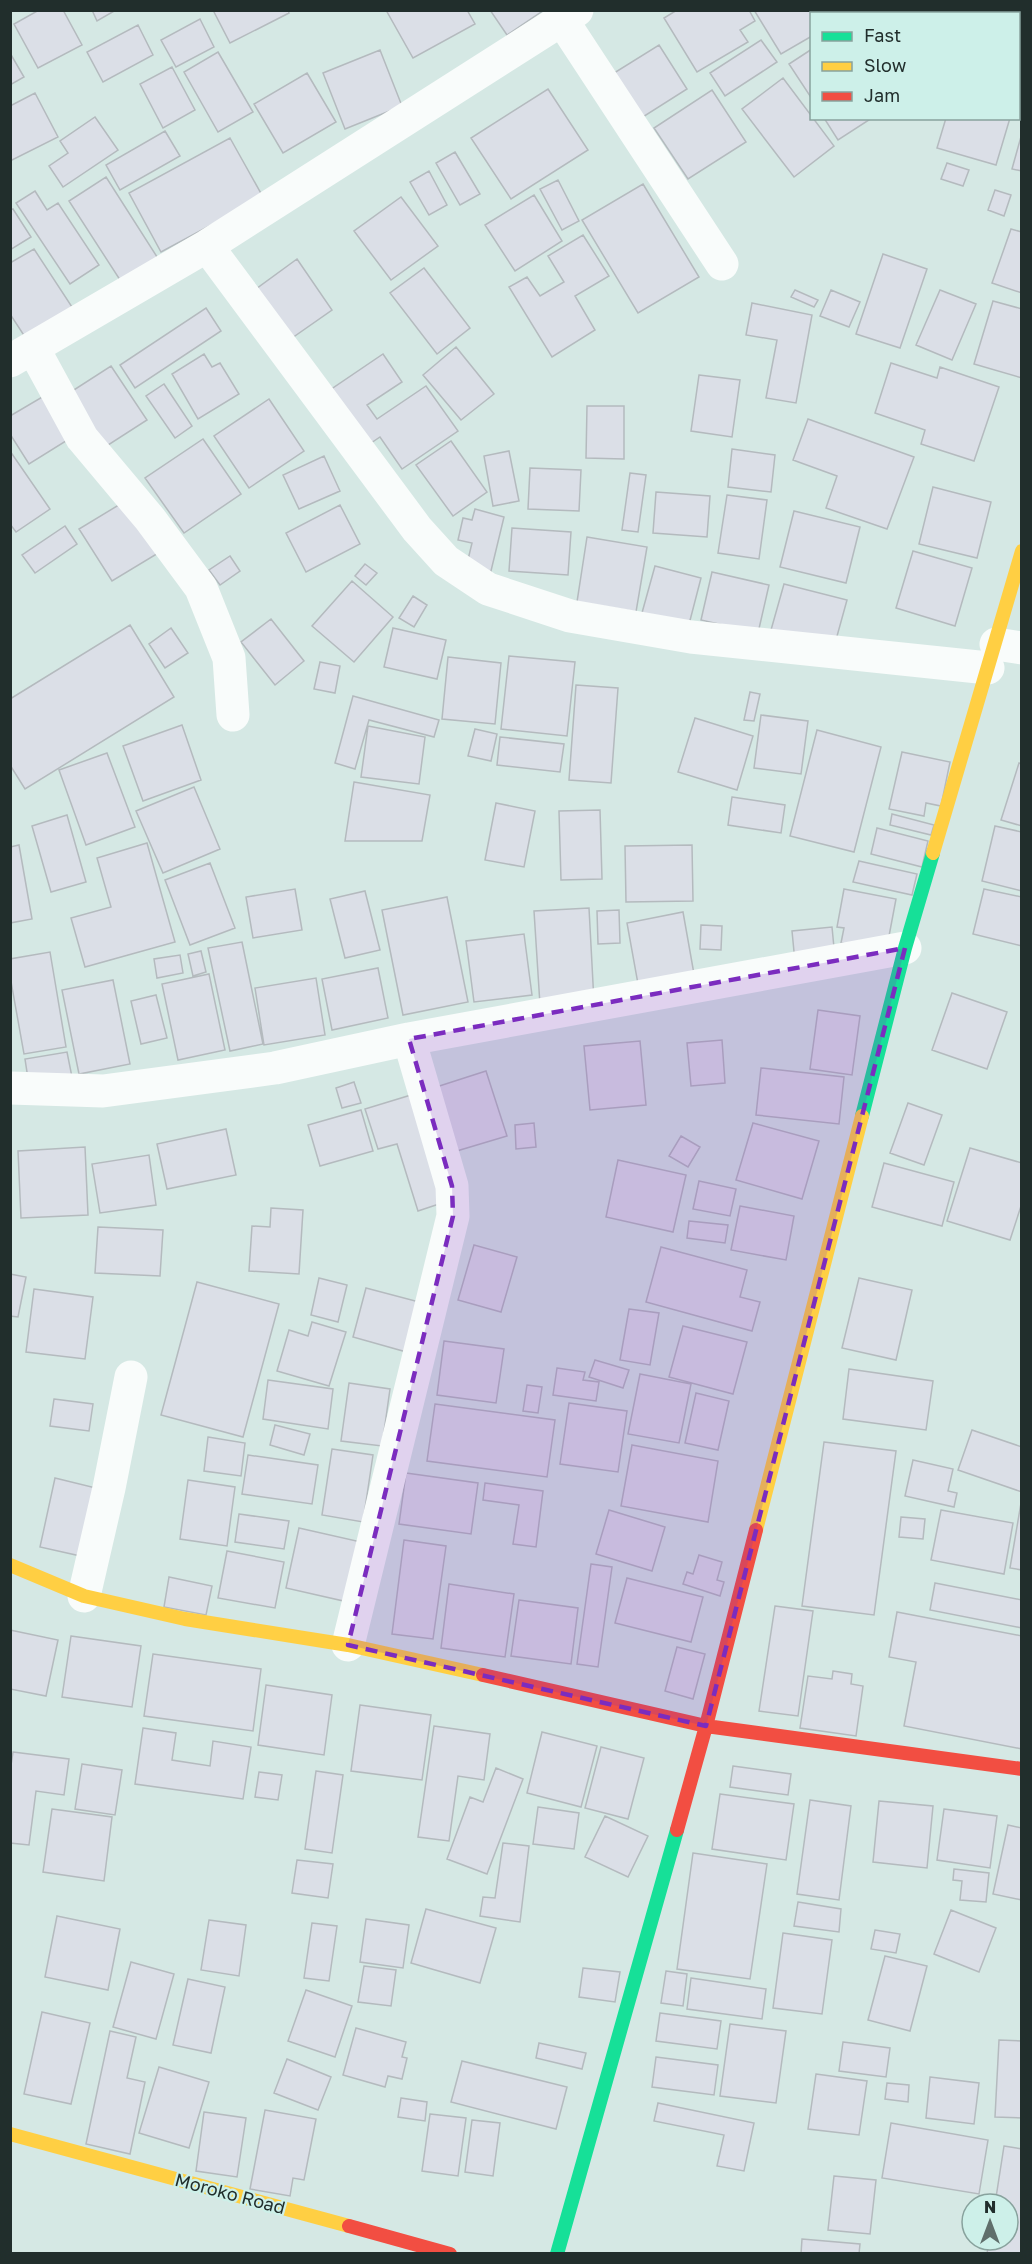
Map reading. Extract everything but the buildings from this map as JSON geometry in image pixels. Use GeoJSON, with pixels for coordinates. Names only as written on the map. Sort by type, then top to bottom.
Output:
{"type":"FeatureCollection","features":[{"type":"Feature","properties":{"kind":"street"},"geometry":{"type":"LineString","coordinates":[[233,715],[229,658],[201,588],[150,519],[82,438],[22,355],[207,246],[569,15],[722,264]]}},
{"type":"Feature","properties":{"kind":"street"},"geometry":{"type":"LineString","coordinates":[[207,246],[417,529],[446,561],[488,589],[570,616],[691,637],[1002,653]]}},
{"type":"Feature","properties":{"kind":"street"},"geometry":{"type":"LineString","coordinates":[[557,2253],[706,1726],[905,948],[1002,653],[1022,551]]}},
{"type":"Feature","properties":{"kind":"street"},"geometry":{"type":"LineString","coordinates":[[10,1088],[103,1091],[275,1068],[409,1039],[905,948]]}},
{"type":"Feature","properties":{"kind":"street"},"geometry":{"type":"LineString","coordinates":[[348,1645],[453,1216],[452,1186],[409,1039]]}},
{"type":"Feature","properties":{"kind":"street"},"geometry":{"type":"LineString","coordinates":[[84,1596],[131,1377]]}},
{"type":"Feature","properties":{"kind":"street"},"geometry":{"type":"LineString","coordinates":[[10,1565],[84,1596],[185,1619],[348,1645],[706,1726],[1022,1769]]}},
{"type":"Feature","properties":{"kind":"street","name":"Moroko Road"},"geometry":{"type":"LineString","coordinates":[[10,2134],[450,2253]]}},
{"type":"Feature","properties":{"kind":"highlighted area"},"geometry":{"type":"Polygon","coordinates":[[[905,948],[706,1726],[348,1645],[453,1216],[452,1186],[409,1039],[905,948]]]}},
{"type":"Feature","properties":{"kind":"traffic: fast"},"geometry":{"type":"LineString","coordinates":[[862,1116],[905,948],[933,853]]}},
{"type":"Feature","properties":{"kind":"traffic: fast"},"geometry":{"type":"LineString","coordinates":[[557,2254],[677,1830]]}},
{"type":"Feature","properties":{"kind":"traffic: slow"},"geometry":{"type":"LineString","coordinates":[[933,853],[1022,551]]}},
{"type":"Feature","properties":{"kind":"traffic: slow"},"geometry":{"type":"LineString","coordinates":[[756,1530],[862,1116]]}},
{"type":"Feature","properties":{"kind":"traffic: slow"},"geometry":{"type":"LineString","coordinates":[[10,1565],[84,1596],[185,1619],[348,1645],[483,1675]]}},
{"type":"Feature","properties":{"kind":"traffic: slow"},"geometry":{"type":"LineString","coordinates":[[10,2134],[349,2226]]}},
{"type":"Feature","properties":{"kind":"traffic: jam"},"geometry":{"type":"LineString","coordinates":[[677,1830],[756,1530]]}},
{"type":"Feature","properties":{"kind":"traffic: jam"},"geometry":{"type":"LineString","coordinates":[[483,1675],[706,1726],[1022,1769]]}},
{"type":"Feature","properties":{"kind":"traffic: jam"},"geometry":{"type":"LineString","coordinates":[[349,2226],[450,2254]]}}]}
